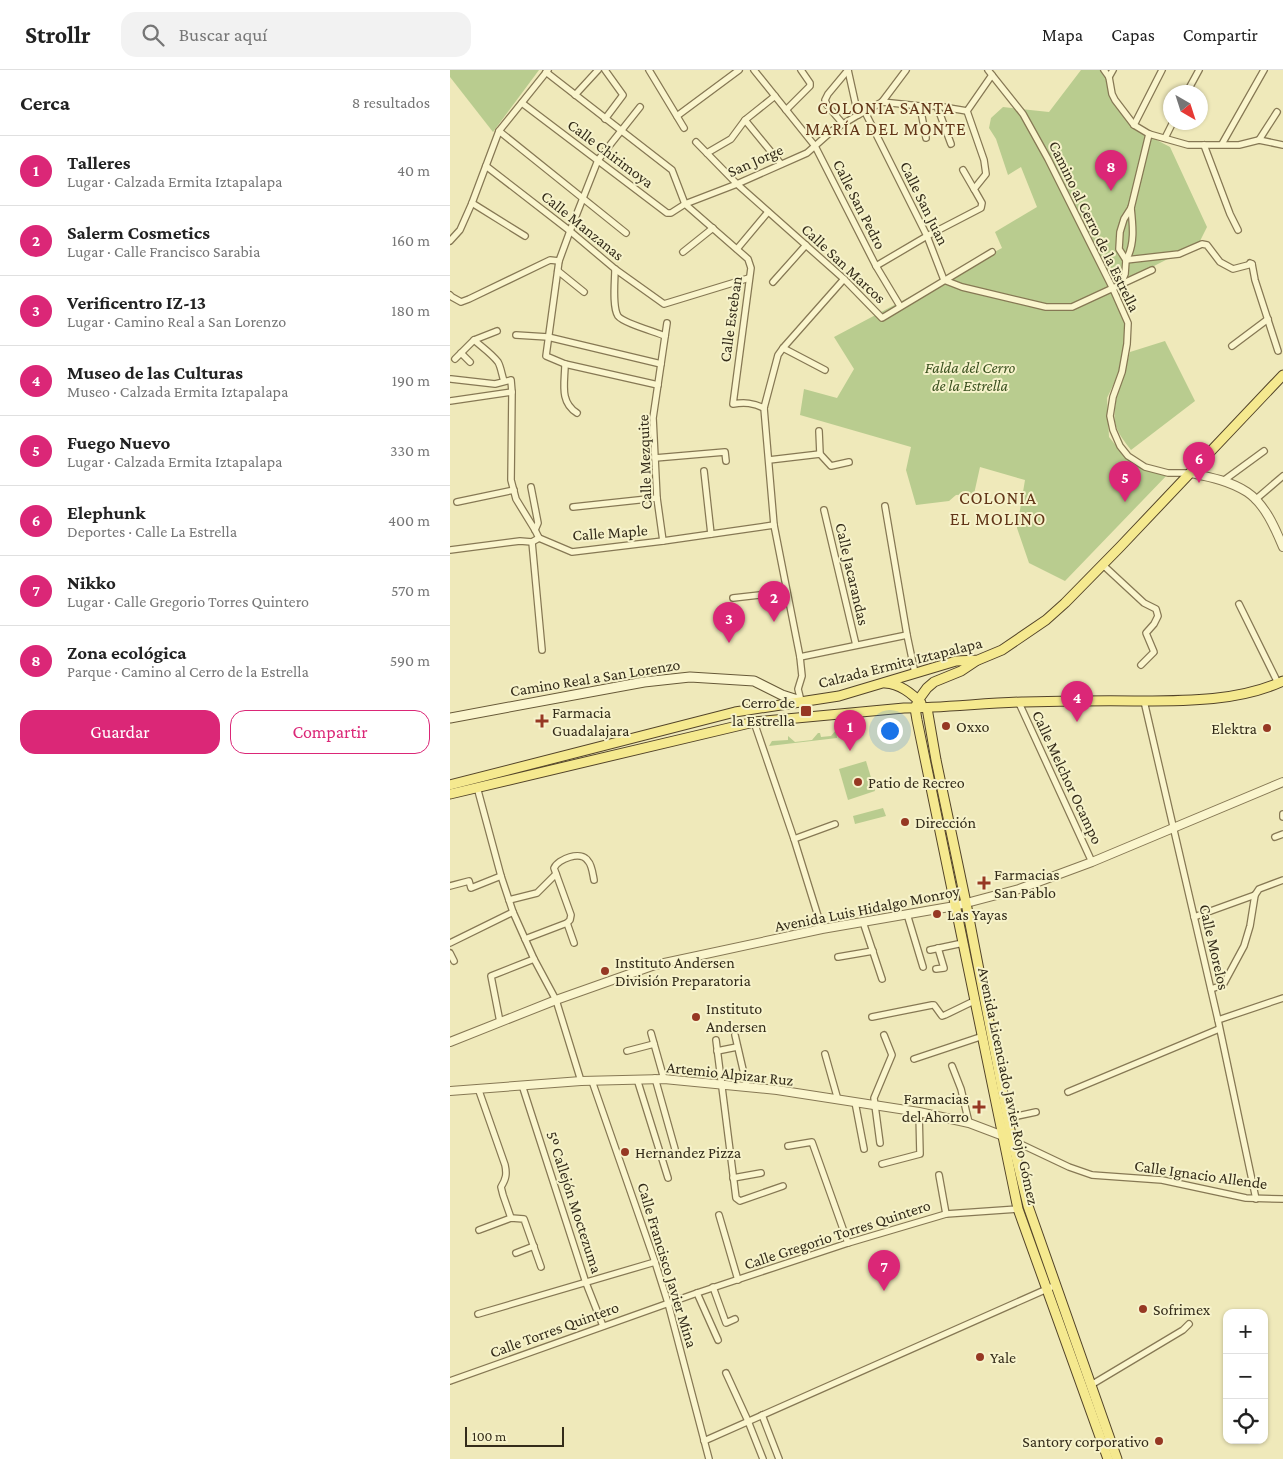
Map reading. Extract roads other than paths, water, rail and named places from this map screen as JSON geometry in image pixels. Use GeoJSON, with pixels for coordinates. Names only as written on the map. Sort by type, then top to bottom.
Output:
{"type":"FeatureCollection","features":[{"type":"Feature","properties":{"kind":"main road","name":"Calzada Ermita Iztapalapa"},"geometry":{"type":"LineString","coordinates":[[450,784],[735,712],[839,696],[956,661],[978,660],[1002,650],[1046,620],[1065,603],[1283,375]]}},
{"type":"Feature","properties":{"kind":"main road"},"geometry":{"type":"LineString","coordinates":[[917,704],[924,691],[934,682],[961,671],[978,660]]}},
{"type":"Feature","properties":{"kind":"main road","name":"Camino Real a San Lorenzo"},"geometry":{"type":"LineString","coordinates":[[450,718],[644,682],[690,677],[754,681],[800,702]]}},
{"type":"Feature","properties":{"kind":"main road"},"geometry":{"type":"LineString","coordinates":[[876,684],[887,683],[898,686],[917,704],[927,708],[1019,702],[1144,701],[1222,697],[1249,692],[1281,682]]}},
{"type":"Feature","properties":{"kind":"main road"},"geometry":{"type":"LineString","coordinates":[[450,794],[754,722],[917,704]]}},
{"type":"Feature","properties":{"kind":"main road","name":"Avenida Licenciado Javier Rojo Gómez"},"geometry":{"type":"LineString","coordinates":[[917,704],[925,761],[955,906],[983,1036],[1008,1138],[1052,1287],[1108,1459]]}},
{"type":"Feature","properties":{"kind":"main road","name":"Avenida Licenciado Javier Rojo Gómez"},"geometry":{"type":"LineString","coordinates":[[927,708],[1008,1118],[1008,1138],[1018,1209],[1052,1287],[1091,1385],[1117,1459]]}},
{"type":"Feature","properties":{"kind":"main road"},"geometry":{"type":"LineString","coordinates":[[925,761],[936,760]]}},
{"type":"Feature","properties":{"kind":"street"},"geometry":{"type":"LineString","coordinates":[[575,95],[598,70]]}},
{"type":"Feature","properties":{"kind":"street"},"geometry":{"type":"LineString","coordinates":[[605,70],[622,96],[605,119]]}},
{"type":"Feature","properties":{"kind":"street"},"geometry":{"type":"LineString","coordinates":[[650,70],[684,128]]}},
{"type":"Feature","properties":{"kind":"street"},"geometry":{"type":"LineString","coordinates":[[677,116],[739,70]]}},
{"type":"Feature","properties":{"kind":"street","name":"Calle San Pedro"},"geometry":{"type":"LineString","coordinates":[[754,70],[815,146],[876,266],[900,306]]}},
{"type":"Feature","properties":{"kind":"street"},"geometry":{"type":"LineString","coordinates":[[786,110],[810,86],[810,82],[801,70]]}},
{"type":"Feature","properties":{"kind":"street"},"geometry":{"type":"LineString","coordinates":[[848,70],[858,115]]}},
{"type":"Feature","properties":{"kind":"street"},"geometry":{"type":"LineString","coordinates":[[843,124],[825,100],[848,70]]}},
{"type":"Feature","properties":{"kind":"street"},"geometry":{"type":"LineString","coordinates":[[882,102],[906,70]]}},
{"type":"Feature","properties":{"kind":"street"},"geometry":{"type":"LineString","coordinates":[[1104,70],[1109,77],[1115,100],[1134,125],[1149,134],[1188,145],[1238,145],[1259,140],[1283,145]]}},
{"type":"Feature","properties":{"kind":"street"},"geometry":{"type":"LineString","coordinates":[[1109,77],[1113,70]]}},
{"type":"Feature","properties":{"kind":"street"},"geometry":{"type":"LineString","coordinates":[[1134,125],[1162,70]]}},
{"type":"Feature","properties":{"kind":"street"},"geometry":{"type":"LineString","coordinates":[[1192,85],[1199,70]]}},
{"type":"Feature","properties":{"kind":"street"},"geometry":{"type":"LineString","coordinates":[[1222,144],[1264,70]]}},
{"type":"Feature","properties":{"kind":"street"},"geometry":{"type":"LineString","coordinates":[[450,241],[460,230],[499,131],[547,71],[620,131],[672,170],[685,204]]}},
{"type":"Feature","properties":{"kind":"street"},"geometry":{"type":"LineString","coordinates":[[967,111],[990,73]]}},
{"type":"Feature","properties":{"kind":"street","name":"Camino al Cerro de la Estrella"},"geometry":{"type":"LineString","coordinates":[[990,73],[1024,114],[1113,289],[1128,323],[1127,344],[1122,372],[1113,397],[1110,416],[1113,430],[1120,446],[1128,456],[1145,467],[1168,473],[1191,472]]}},
{"type":"Feature","properties":{"kind":"street"},"geometry":{"type":"LineString","coordinates":[[707,153],[731,139],[745,120],[775,96]]}},
{"type":"Feature","properties":{"kind":"street"},"geometry":{"type":"LineString","coordinates":[[882,102],[937,106],[967,111]]}},
{"type":"Feature","properties":{"kind":"street","name":"San Jorge"},"geometry":{"type":"LineString","coordinates":[[685,204],[807,153],[833,130],[882,102]]}},
{"type":"Feature","properties":{"kind":"street","name":"Calle Chirimoya"},"geometry":{"type":"LineString","coordinates":[[522,103],[667,213],[671,213],[685,204]]}},
{"type":"Feature","properties":{"kind":"street"},"geometry":{"type":"LineString","coordinates":[[920,106],[926,138]]}},
{"type":"Feature","properties":{"kind":"street"},"geometry":{"type":"LineString","coordinates":[[937,106],[951,144]]}},
{"type":"Feature","properties":{"kind":"street"},"geometry":{"type":"LineString","coordinates":[[640,107],[598,160],[570,231],[559,262],[546,356],[565,364],[658,385]]}},
{"type":"Feature","properties":{"kind":"street"},"geometry":{"type":"LineString","coordinates":[[967,111],[984,160],[986,174],[974,190]]}},
{"type":"Feature","properties":{"kind":"street","name":"Calle San Juan"},"geometry":{"type":"LineString","coordinates":[[865,112],[927,236],[944,280]]}},
{"type":"Feature","properties":{"kind":"street"},"geometry":{"type":"LineString","coordinates":[[1259,140],[1277,112]]}},
{"type":"Feature","properties":{"kind":"street"},"geometry":{"type":"LineString","coordinates":[[745,120],[780,164]]}},
{"type":"Feature","properties":{"kind":"street"},"geometry":{"type":"LineString","coordinates":[[1164,138],[1168,130]]}},
{"type":"Feature","properties":{"kind":"street"},"geometry":{"type":"LineString","coordinates":[[499,131],[626,233]]}},
{"type":"Feature","properties":{"kind":"street"},"geometry":{"type":"LineString","coordinates":[[1120,286],[1125,274],[1126,260],[1131,252],[1133,239],[1131,208],[1149,134]]}},
{"type":"Feature","properties":{"kind":"street","name":"Calle San Marcos"},"geometry":{"type":"LineString","coordinates":[[696,142],[736,184],[806,245],[882,318],[992,252]]}},
{"type":"Feature","properties":{"kind":"street"},"geometry":{"type":"LineString","coordinates":[[1204,145],[1238,230]]}},
{"type":"Feature","properties":{"kind":"street","name":"Calle Manzanas"},"geometry":{"type":"LineString","coordinates":[[486,166],[570,231],[615,269],[664,304],[749,278]]}},
{"type":"Feature","properties":{"kind":"street"},"geometry":{"type":"LineString","coordinates":[[876,266],[927,236],[981,208],[982,203],[963,170]]}},
{"type":"Feature","properties":{"kind":"street"},"geometry":{"type":"LineString","coordinates":[[472,203],[525,236]]}},
{"type":"Feature","properties":{"kind":"street","name":"Calle Esteban"},"geometry":{"type":"LineString","coordinates":[[685,204],[737,249],[750,263],[733,404],[746,402],[764,408]]}},
{"type":"Feature","properties":{"kind":"street"},"geometry":{"type":"LineString","coordinates":[[1126,260],[1119,249],[1120,232],[1124,219],[1131,208]]}},
{"type":"Feature","properties":{"kind":"street"},"geometry":{"type":"LineString","coordinates":[[737,249],[768,212]]}},
{"type":"Feature","properties":{"kind":"street"},"geometry":{"type":"LineString","coordinates":[[683,252],[713,228]]}},
{"type":"Feature","properties":{"kind":"street"},"geometry":{"type":"LineString","coordinates":[[1126,260],[1179,254],[1202,244],[1207,244],[1220,262],[1233,269],[1251,263],[1278,351]]}},
{"type":"Feature","properties":{"kind":"street"},"geometry":{"type":"LineString","coordinates":[[773,282],[806,245]]}},
{"type":"Feature","properties":{"kind":"street"},"geometry":{"type":"LineString","coordinates":[[450,295],[460,302],[550,260],[559,262]]}},
{"type":"Feature","properties":{"kind":"street"},"geometry":{"type":"LineString","coordinates":[[615,269],[615,309],[618,317],[665,336]]}},
{"type":"Feature","properties":{"kind":"street"},"geometry":{"type":"LineString","coordinates":[[558,270],[584,292]]}},
{"type":"Feature","properties":{"kind":"street"},"geometry":{"type":"LineString","coordinates":[[944,280],[962,287],[1046,307],[1072,307],[1152,270]]}},
{"type":"Feature","properties":{"kind":"street"},"geometry":{"type":"LineString","coordinates":[[800,702],[798,689],[802,676],[800,657],[774,525],[764,408],[778,355],[782,348],[844,280]]}},
{"type":"Feature","properties":{"kind":"street"},"geometry":{"type":"LineString","coordinates":[[1232,346],[1268,319]]}},
{"type":"Feature","properties":{"kind":"street","name":"Calle Mezquite"},"geometry":{"type":"LineString","coordinates":[[663,541],[657,498],[653,418],[667,323]]}},
{"type":"Feature","properties":{"kind":"street"},"geometry":{"type":"LineString","coordinates":[[455,359],[474,340],[497,330]]}},
{"type":"Feature","properties":{"kind":"street"},"geometry":{"type":"LineString","coordinates":[[516,335],[548,336],[661,364]]}},
{"type":"Feature","properties":{"kind":"street"},"geometry":{"type":"LineString","coordinates":[[450,550],[520,541],[532,542],[538,538],[516,499],[511,480],[512,392],[501,373],[499,364],[489,352],[474,340]]}},
{"type":"Feature","properties":{"kind":"street"},"geometry":{"type":"LineString","coordinates":[[782,348],[825,370]]}},
{"type":"Feature","properties":{"kind":"street"},"geometry":{"type":"LineString","coordinates":[[461,353],[470,362]]}},
{"type":"Feature","properties":{"kind":"street"},"geometry":{"type":"LineString","coordinates":[[565,364],[564,395],[566,403],[577,413]]}},
{"type":"Feature","properties":{"kind":"street"},"geometry":{"type":"LineString","coordinates":[[451,379],[495,384],[507,381]]}},
{"type":"Feature","properties":{"kind":"street"},"geometry":{"type":"LineString","coordinates":[[450,401],[512,392]]}},
{"type":"Feature","properties":{"kind":"street"},"geometry":{"type":"LineString","coordinates":[[819,431],[820,454],[832,466],[849,462]]}},
{"type":"Feature","properties":{"kind":"street"},"geometry":{"type":"LineString","coordinates":[[1223,481],[1264,451]]}},
{"type":"Feature","properties":{"kind":"street"},"geometry":{"type":"LineString","coordinates":[[655,458],[725,452],[726,461]]}},
{"type":"Feature","properties":{"kind":"street"},"geometry":{"type":"LineString","coordinates":[[769,460],[820,454]]}},
{"type":"Feature","properties":{"kind":"street"},"geometry":{"type":"LineString","coordinates":[[704,471],[711,534]]}},
{"type":"Feature","properties":{"kind":"street"},"geometry":{"type":"LineString","coordinates":[[1191,472],[1223,481],[1248,492],[1267,515],[1283,547]]}},
{"type":"Feature","properties":{"kind":"street"},"geometry":{"type":"LineString","coordinates":[[1255,500],[1283,476]]}},
{"type":"Feature","properties":{"kind":"street"},"geometry":{"type":"LineString","coordinates":[[531,487],[538,523],[535,530]]}},
{"type":"Feature","properties":{"kind":"street"},"geometry":{"type":"LineString","coordinates":[[457,502],[514,490]]}},
{"type":"Feature","properties":{"kind":"street"},"geometry":{"type":"LineString","coordinates":[[573,506],[657,498]]}},
{"type":"Feature","properties":{"kind":"street"},"geometry":{"type":"LineString","coordinates":[[885,506],[915,673]]}},
{"type":"Feature","properties":{"kind":"street","name":"Calle Jacarandas"},"geometry":{"type":"LineString","coordinates":[[824,510],[856,645]]}},
{"type":"Feature","properties":{"kind":"street","name":"Calle Maple"},"geometry":{"type":"LineString","coordinates":[[538,538],[572,552],[774,525]]}},
{"type":"Feature","properties":{"kind":"street"},"geometry":{"type":"LineString","coordinates":[[532,542],[542,650]]}},
{"type":"Feature","properties":{"kind":"street"},"geometry":{"type":"LineString","coordinates":[[1103,565],[1144,603],[1156,609],[1158,616],[1146,633],[1154,652],[1141,665]]}},
{"type":"Feature","properties":{"kind":"street"},"geometry":{"type":"LineString","coordinates":[[733,598],[787,592]]}},
{"type":"Feature","properties":{"kind":"street"},"geometry":{"type":"LineString","coordinates":[[1239,604],[1281,682]]}},
{"type":"Feature","properties":{"kind":"street"},"geometry":{"type":"LineString","coordinates":[[800,657],[907,634]]}},
{"type":"Feature","properties":{"kind":"street","name":"Calle Morelos"},"geometry":{"type":"LineString","coordinates":[[1144,701],[1218,1020],[1256,1199]]}},
{"type":"Feature","properties":{"kind":"street","name":"Calle Melchor Ocampo"},"geometry":{"type":"LineString","coordinates":[[1019,702],[1092,862]]}},
{"type":"Feature","properties":{"kind":"street"},"geometry":{"type":"LineString","coordinates":[[754,722],[822,929]]}},
{"type":"Feature","properties":{"kind":"street","name":"Avenida Luis Hidalgo Monroy"},"geometry":{"type":"LineString","coordinates":[[450,1042],[556,1000],[655,966],[822,929],[955,906],[1019,889],[1092,862],[1283,782]]}},
{"type":"Feature","properties":{"kind":"street"},"geometry":{"type":"LineString","coordinates":[[477,787],[501,876],[513,912],[534,959],[556,1000],[581,1081]]}},
{"type":"Feature","properties":{"kind":"street"},"geometry":{"type":"LineString","coordinates":[[794,839],[836,824]]}},
{"type":"Feature","properties":{"kind":"street"},"geometry":{"type":"LineString","coordinates":[[1275,837],[1283,834]]}},
{"type":"Feature","properties":{"kind":"street"},"geometry":{"type":"LineString","coordinates":[[525,939],[567,923],[570,920],[571,915],[554,868],[556,863],[563,859],[583,856],[588,860],[594,880]]}},
{"type":"Feature","properties":{"kind":"street"},"geometry":{"type":"LineString","coordinates":[[509,900],[536,892],[556,874]]}},
{"type":"Feature","properties":{"kind":"street"},"geometry":{"type":"LineString","coordinates":[[450,886],[469,881],[471,888],[501,876]]}},
{"type":"Feature","properties":{"kind":"street"},"geometry":{"type":"LineString","coordinates":[[1211,990],[1223,985],[1244,946],[1250,926],[1255,895],[1259,889],[1283,880]]}},
{"type":"Feature","properties":{"kind":"street"},"geometry":{"type":"LineString","coordinates":[[1194,917],[1255,895]]}},
{"type":"Feature","properties":{"kind":"street"},"geometry":{"type":"LineString","coordinates":[[450,943],[513,912]]}},
{"type":"Feature","properties":{"kind":"street"},"geometry":{"type":"LineString","coordinates":[[907,914],[923,968]]}},
{"type":"Feature","properties":{"kind":"street"},"geometry":{"type":"LineString","coordinates":[[863,922],[882,979]]}},
{"type":"Feature","properties":{"kind":"street"},"geometry":{"type":"LineString","coordinates":[[567,923],[574,943]]}},
{"type":"Feature","properties":{"kind":"street"},"geometry":{"type":"LineString","coordinates":[[930,950],[963,943]]}},
{"type":"Feature","properties":{"kind":"street"},"geometry":{"type":"LineString","coordinates":[[936,970],[944,968],[938,948]]}},
{"type":"Feature","properties":{"kind":"street"},"geometry":{"type":"LineString","coordinates":[[838,957],[873,951]]}},
{"type":"Feature","properties":{"kind":"street"},"geometry":{"type":"LineString","coordinates":[[450,953],[454,961]]}},
{"type":"Feature","properties":{"kind":"street"},"geometry":{"type":"LineString","coordinates":[[500,1022],[490,976],[534,959]]}},
{"type":"Feature","properties":{"kind":"street"},"geometry":{"type":"LineString","coordinates":[[1218,1020],[1283,998]]}},
{"type":"Feature","properties":{"kind":"street"},"geometry":{"type":"LineString","coordinates":[[872,1017],[932,1005],[942,1016],[976,1000]]}},
{"type":"Feature","properties":{"kind":"street"},"geometry":{"type":"LineString","coordinates":[[1068,1092],[1219,1029]]}},
{"type":"Feature","properties":{"kind":"street"},"geometry":{"type":"LineString","coordinates":[[651,1033],[664,1079]]}},
{"type":"Feature","properties":{"kind":"street"},"geometry":{"type":"LineString","coordinates":[[735,1035],[747,1087]]}},
{"type":"Feature","properties":{"kind":"street"},"geometry":{"type":"LineString","coordinates":[[880,1143],[874,1098],[892,1054],[884,1035]]}},
{"type":"Feature","properties":{"kind":"street"},"geometry":{"type":"LineString","coordinates":[[914,1059],[983,1036]]}},
{"type":"Feature","properties":{"kind":"street"},"geometry":{"type":"LineString","coordinates":[[716,1040],[736,1198],[740,1201],[783,1186]]}},
{"type":"Feature","properties":{"kind":"street"},"geometry":{"type":"LineString","coordinates":[[627,1051],[654,1044]]}},
{"type":"Feature","properties":{"kind":"street"},"geometry":{"type":"LineString","coordinates":[[717,1051],[738,1047]]}},
{"type":"Feature","properties":{"kind":"street"},"geometry":{"type":"LineString","coordinates":[[826,1054],[838,1100]]}},
{"type":"Feature","properties":{"kind":"street"},"geometry":{"type":"LineString","coordinates":[[952,1066],[961,1089],[969,1123]]}},
{"type":"Feature","properties":{"kind":"street"},"geometry":{"type":"LineString","coordinates":[[655,1078],[675,1149]]}},
{"type":"Feature","properties":{"kind":"street","name":"Artemio Alpizar Ruz"},"geometry":{"type":"LineString","coordinates":[[450,1091],[581,1081],[655,1078],[747,1087],[919,1112],[969,1123],[1008,1138]]}},
{"type":"Feature","properties":{"kind":"street"},"geometry":{"type":"LineString","coordinates":[[638,1079],[668,1178]]}},
{"type":"Feature","properties":{"kind":"street","name":"Calle Francisco Javier Mina"},"geometry":{"type":"LineString","coordinates":[[592,1081],[668,1303],[709,1459]]}},
{"type":"Feature","properties":{"kind":"street","name":"5º Callejón Moctezuma"},"geometry":{"type":"LineString","coordinates":[[522,1085],[586,1283],[603,1326]]}},
{"type":"Feature","properties":{"kind":"street"},"geometry":{"type":"LineString","coordinates":[[478,1088],[505,1165],[505,1182],[501,1187],[511,1218]]}},
{"type":"Feature","properties":{"kind":"street"},"geometry":{"type":"LineString","coordinates":[[855,1102],[864,1149]]}},
{"type":"Feature","properties":{"kind":"street"},"geometry":{"type":"LineString","coordinates":[[882,1164],[920,1154],[919,1112]]}},
{"type":"Feature","properties":{"kind":"street"},"geometry":{"type":"LineString","coordinates":[[1008,1118],[1036,1112]]}},
{"type":"Feature","properties":{"kind":"street","name":"Calle Ignacio Allende"},"geometry":{"type":"LineString","coordinates":[[1008,1138],[1069,1167],[1092,1175],[1162,1180],[1256,1199],[1283,1198]]}},
{"type":"Feature","properties":{"kind":"street"},"geometry":{"type":"LineString","coordinates":[[788,1146],[812,1142],[848,1243]]}},
{"type":"Feature","properties":{"kind":"street"},"geometry":{"type":"LineString","coordinates":[[733,1178],[761,1173]]}},
{"type":"Feature","properties":{"kind":"street"},"geometry":{"type":"LineString","coordinates":[[939,1175],[946,1214]]}},
{"type":"Feature","properties":{"kind":"street","name":"Calle Gregorio Torres Quintero"},"geometry":{"type":"LineString","coordinates":[[668,1303],[848,1243],[946,1214],[1018,1209]]}},
{"type":"Feature","properties":{"kind":"street"},"geometry":{"type":"LineString","coordinates":[[719,1215],[738,1280]]}},
{"type":"Feature","properties":{"kind":"street"},"geometry":{"type":"LineString","coordinates":[[479,1230],[511,1218],[524,1219],[541,1267]]}},
{"type":"Feature","properties":{"kind":"street"},"geometry":{"type":"LineString","coordinates":[[516,1253],[534,1246]]}},
{"type":"Feature","properties":{"kind":"street"},"geometry":{"type":"LineString","coordinates":[[478,1314],[655,1262]]}},
{"type":"Feature","properties":{"kind":"street"},"geometry":{"type":"LineString","coordinates":[[713,1287],[726,1323],[735,1319]]}},
{"type":"Feature","properties":{"kind":"street"},"geometry":{"type":"LineString","coordinates":[[704,1441],[1052,1287]]}},
{"type":"Feature","properties":{"kind":"street"},"geometry":{"type":"LineString","coordinates":[[697,1293],[718,1340]]}},
{"type":"Feature","properties":{"kind":"street","name":"Calle Torres Quintero"},"geometry":{"type":"LineString","coordinates":[[450,1381],[668,1303]]}},
{"type":"Feature","properties":{"kind":"street"},"geometry":{"type":"LineString","coordinates":[[1091,1385],[1183,1330],[1189,1324]]}},
{"type":"Feature","properties":{"kind":"street"},"geometry":{"type":"LineString","coordinates":[[726,1373],[763,1459]]}},
{"type":"Feature","properties":{"kind":"street"},"geometry":{"type":"LineString","coordinates":[[762,1415],[779,1459]]}},
{"type":"Feature","properties":{"kind":"place","name":"Zona ecológica"},"geometry":{"type":"Point","coordinates":[1111,191]}},
{"type":"Feature","properties":{"kind":"place","name":"Elephunk"},"geometry":{"type":"Point","coordinates":[1199,483]}},
{"type":"Feature","properties":{"kind":"place","name":"Fuego Nuevo"},"geometry":{"type":"Point","coordinates":[1125,502]}},
{"type":"Feature","properties":{"kind":"place","name":"Salerm Cosmetics"},"geometry":{"type":"Point","coordinates":[774,622]}},
{"type":"Feature","properties":{"kind":"place","name":"Verificentro IZ-13"},"geometry":{"type":"Point","coordinates":[729,643]}},
{"type":"Feature","properties":{"kind":"place","name":"Cerro de la Estrella"},"geometry":{"type":"Point","coordinates":[806,711]}},
{"type":"Feature","properties":{"kind":"place","name":"Farmacia Guadalajara"},"geometry":{"type":"Point","coordinates":[542,721]}},
{"type":"Feature","properties":{"kind":"place","name":"Museo de las Culturas"},"geometry":{"type":"Point","coordinates":[1077,722]}},
{"type":"Feature","properties":{"kind":"place","name":"Oxxo"},"geometry":{"type":"Point","coordinates":[946,726]}},
{"type":"Feature","properties":{"kind":"place","name":"Elektra"},"geometry":{"type":"Point","coordinates":[1267,728]}},
{"type":"Feature","properties":{"kind":"place","name":"Talleres"},"geometry":{"type":"Point","coordinates":[850,751]}},
{"type":"Feature","properties":{"kind":"place","name":"Patio de Recreo"},"geometry":{"type":"Point","coordinates":[858,782]}},
{"type":"Feature","properties":{"kind":"place","name":"Dirección"},"geometry":{"type":"Point","coordinates":[905,822]}},
{"type":"Feature","properties":{"kind":"place","name":"Farmacias San Pablo"},"geometry":{"type":"Point","coordinates":[984,883]}},
{"type":"Feature","properties":{"kind":"place","name":"Las Yayas"},"geometry":{"type":"Point","coordinates":[937,914]}},
{"type":"Feature","properties":{"kind":"place","name":"Instituto Andersen División Preparatoria"},"geometry":{"type":"Point","coordinates":[605,971]}},
{"type":"Feature","properties":{"kind":"place","name":"Instituto Andersen"},"geometry":{"type":"Point","coordinates":[696,1017]}},
{"type":"Feature","properties":{"kind":"place","name":"Farmacias del Ahorro"},"geometry":{"type":"Point","coordinates":[979,1107]}},
{"type":"Feature","properties":{"kind":"place","name":"Hernandez Pizza"},"geometry":{"type":"Point","coordinates":[625,1152]}},
{"type":"Feature","properties":{"kind":"place","name":"Nikko"},"geometry":{"type":"Point","coordinates":[884,1291]}},
{"type":"Feature","properties":{"kind":"place","name":"Sofrimex"},"geometry":{"type":"Point","coordinates":[1143,1309]}},
{"type":"Feature","properties":{"kind":"place","name":"Yale"},"geometry":{"type":"Point","coordinates":[980,1357]}},
{"type":"Feature","properties":{"kind":"place","name":"Santory corporativo"},"geometry":{"type":"Point","coordinates":[1159,1441]}},
{"type":"Feature","properties":{"kind":"district","name":"COLONIA SANTA MARÍA DEL MONTE"},"geometry":{"type":"Point","coordinates":[886,118]}},
{"type":"Feature","properties":{"kind":"district","name":"COLONIA EL MOLINO"},"geometry":{"type":"Point","coordinates":[998,508]}},
{"type":"Feature","properties":{"kind":"park label","name":"Falda del Cerro de la Estrella"},"geometry":{"type":"Point","coordinates":[970,376]}}]}
